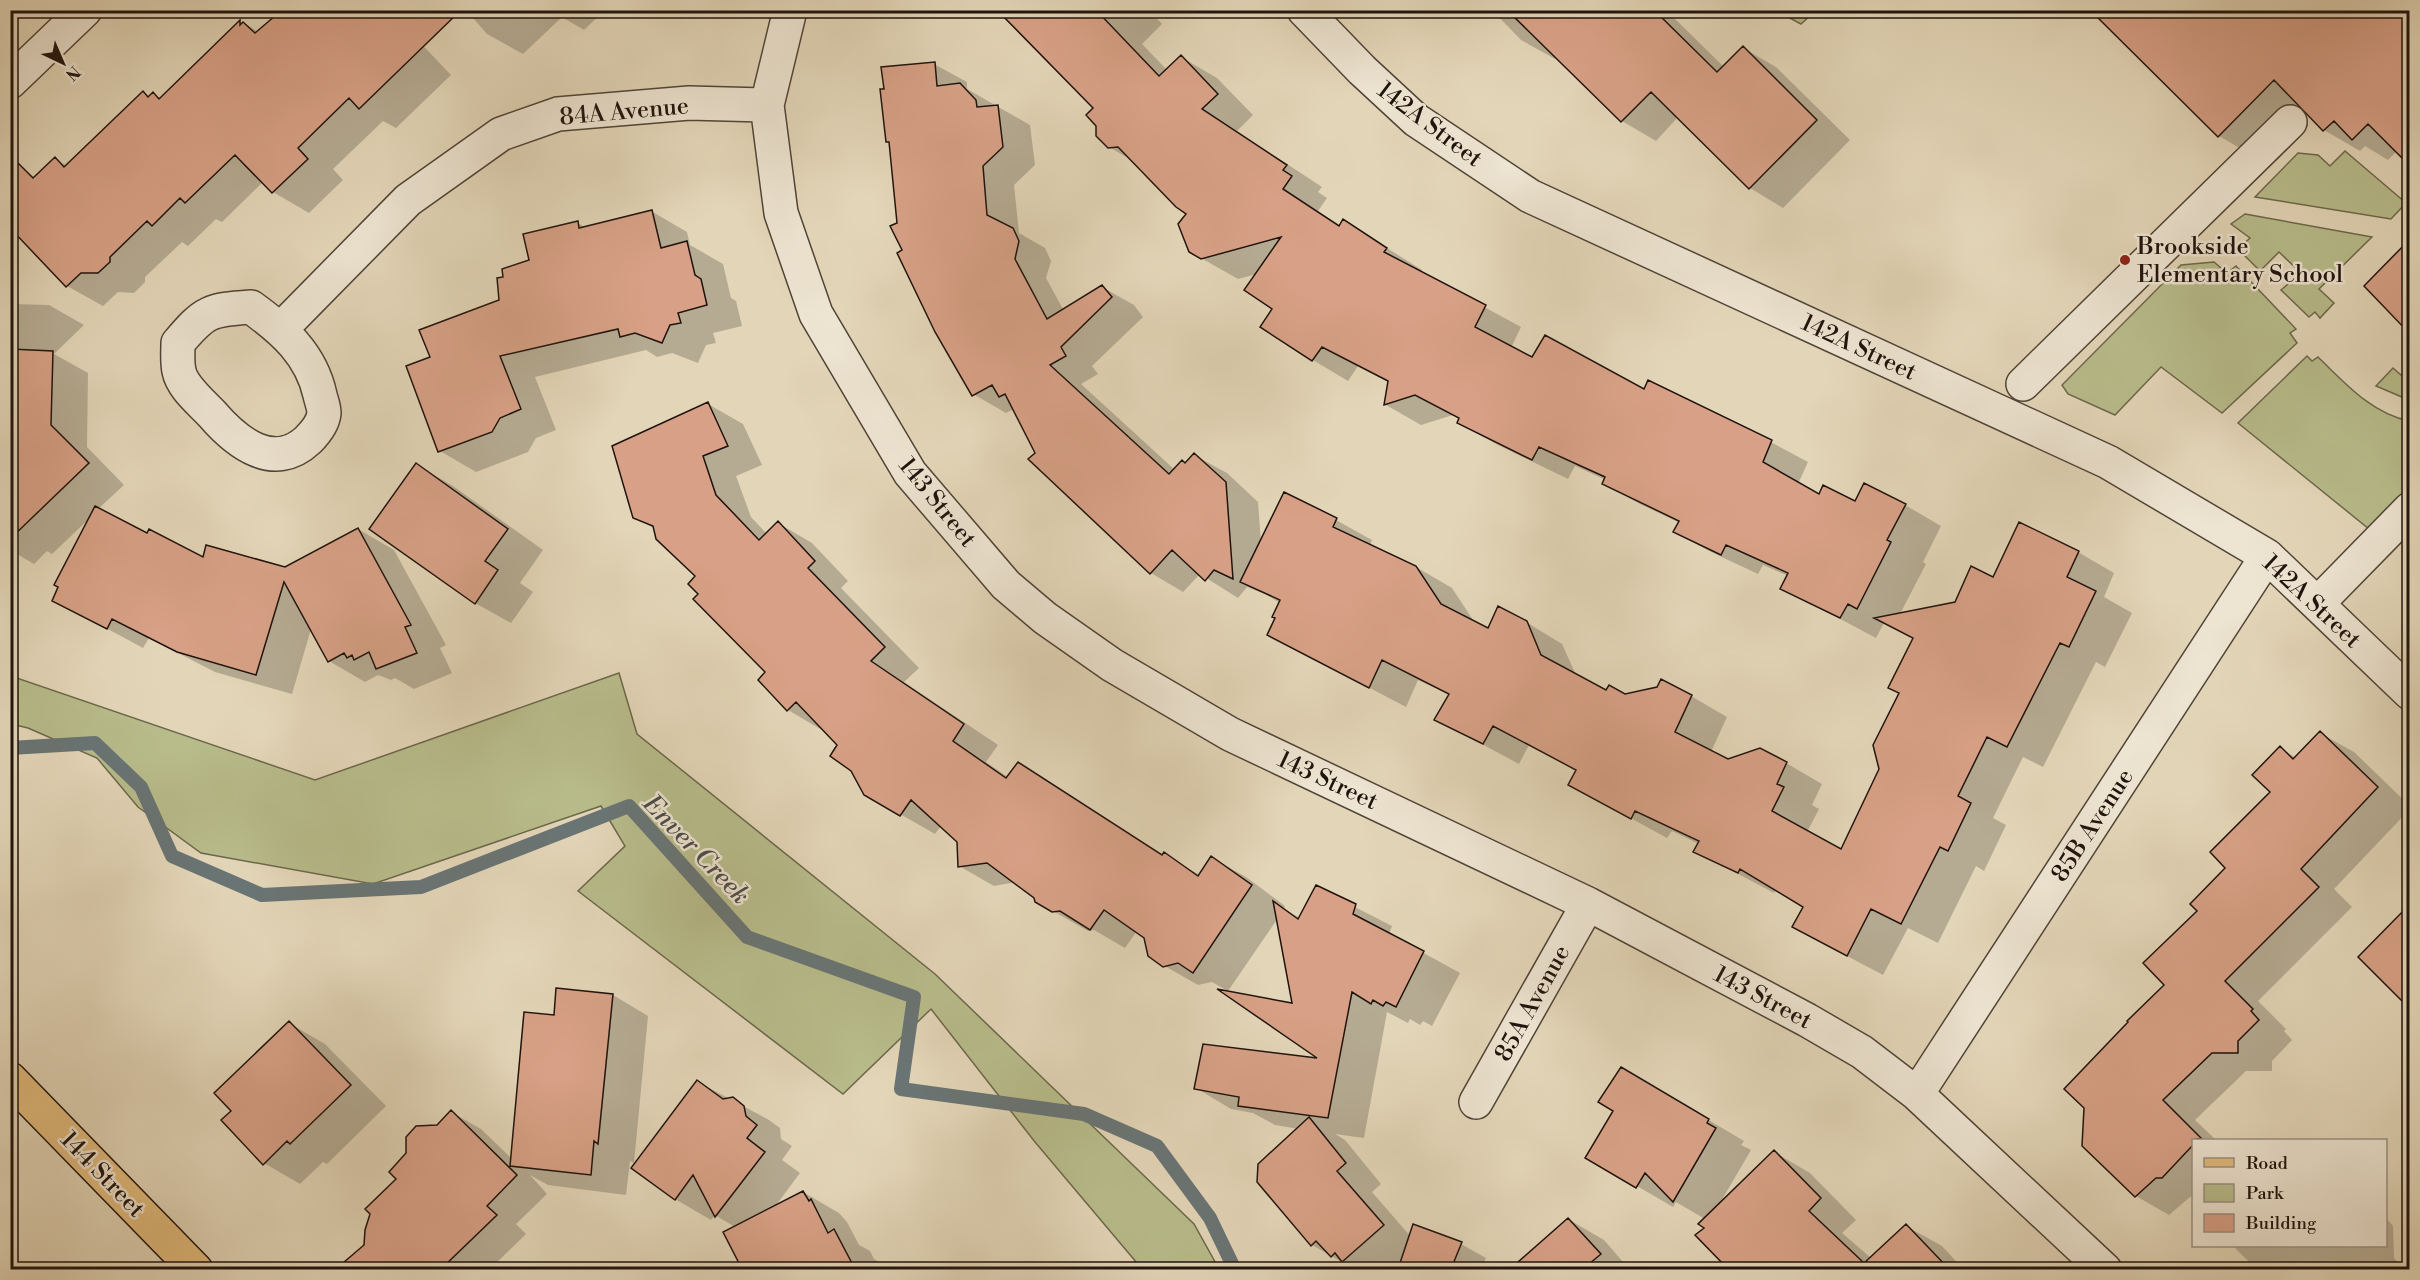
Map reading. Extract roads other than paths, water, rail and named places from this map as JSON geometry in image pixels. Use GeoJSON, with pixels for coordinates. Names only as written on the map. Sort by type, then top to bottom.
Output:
{"type":"FeatureCollection","features":[{"type":"Feature","properties":{"kind":"main road","name":"144 Street"},"geometry":{"type":"LineString","coordinates":[[10,1079],[196,1269]]}},
{"type":"Feature","properties":{"kind":"street"},"geometry":{"type":"LineString","coordinates":[[10,82],[85,10]]}},
{"type":"Feature","properties":{"kind":"street"},"geometry":{"type":"LineString","coordinates":[[767,105],[790,10]]}},
{"type":"Feature","properties":{"kind":"street","name":"142A Street"},"geometry":{"type":"LineString","coordinates":[[1304,10],[1362,70],[1416,120],[1530,196],[2108,462],[2267,556],[2409,693]]}},
{"type":"Feature","properties":{"kind":"street","name":"84A Avenue"},"geometry":{"type":"LineString","coordinates":[[281,329],[408,200],[501,134],[558,114],[689,104],[767,105]]}},
{"type":"Feature","properties":{"kind":"street","name":"143 Street"},"geometry":{"type":"LineString","coordinates":[[767,105],[781,213],[816,314],[910,473],[1006,585],[1045,618],[1112,665],[1230,734],[1588,904],[1807,1020],[1862,1052],[1917,1094],[2105,1269]]}},
{"type":"Feature","properties":{"kind":"street"},"geometry":{"type":"LineString","coordinates":[[2023,384],[2290,122]]}},
{"type":"Feature","properties":{"kind":"street"},"geometry":{"type":"LineString","coordinates":[[251,307],[281,329],[302,352],[318,388],[324,412],[317,431],[297,450],[266,455],[250,447],[218,422],[187,387],[179,372],[178,343],[197,320],[218,310],[251,307]]}},
{"type":"Feature","properties":{"kind":"street"},"geometry":{"type":"LineString","coordinates":[[2317,604],[2409,509]]}},
{"type":"Feature","properties":{"kind":"street","name":"85B Avenue"},"geometry":{"type":"LineString","coordinates":[[1917,1094],[2267,556]]}},
{"type":"Feature","properties":{"kind":"street","name":"85A Avenue"},"geometry":{"type":"LineString","coordinates":[[1476,1102],[1588,904]]}},
{"type":"Feature","properties":{"kind":"waterway","name":"Enver Creek"},"geometry":{"type":"LineString","coordinates":[[10,748],[95,743],[141,787],[172,856],[262,895],[421,887],[629,806],[747,937],[914,997],[901,1089],[1084,1114],[1157,1146],[1210,1218],[1235,1270]]}},
{"type":"Feature","properties":{"kind":"place","name":"Brookside Elementary School"},"geometry":{"type":"Point","coordinates":[2125,260]}}]}
